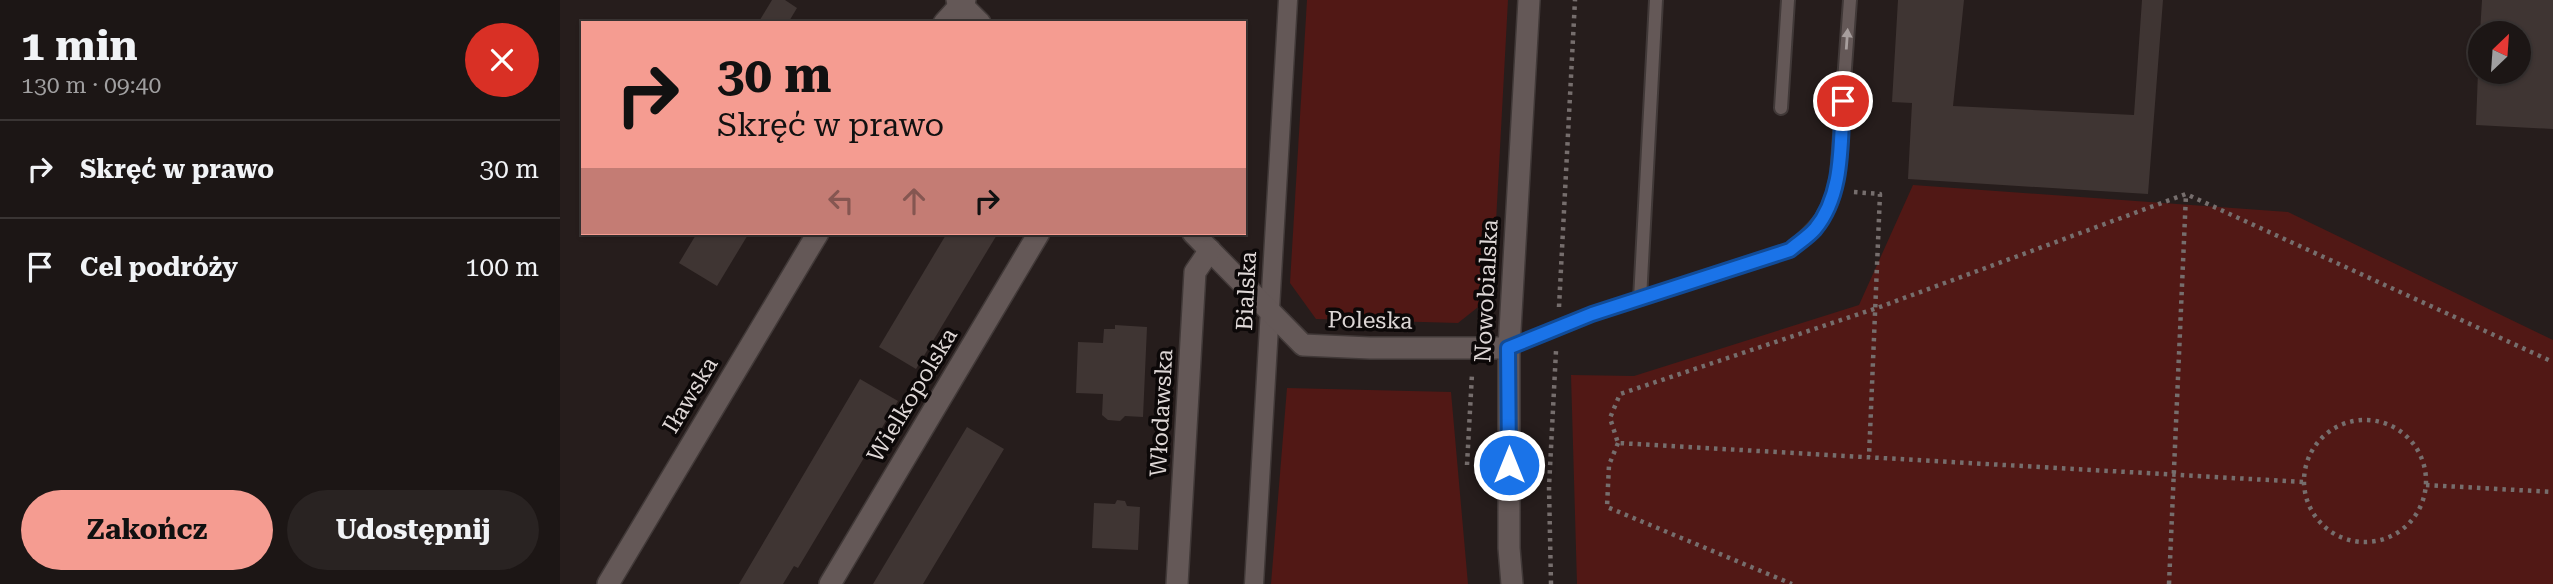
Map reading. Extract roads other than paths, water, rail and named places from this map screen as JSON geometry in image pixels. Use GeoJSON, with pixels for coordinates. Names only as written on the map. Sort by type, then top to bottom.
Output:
{"type":"FeatureCollection","features":[{"type":"Feature","properties":{"kind":"street","name":"Bialska"},"geometry":{"type":"LineString","coordinates":[[1254,584],[1288,0]]}},
{"type":"Feature","properties":{"kind":"street","name":"Nowobialska"},"geometry":{"type":"LineString","coordinates":[[1512,584],[1509,548],[1508,348],[1529,0]]}},
{"type":"Feature","properties":{"kind":"street"},"geometry":{"type":"LineString","coordinates":[[946,21],[961,1],[978,21]]}},
{"type":"Feature","properties":{"kind":"street","name":"Iławska"},"geometry":{"type":"LineString","coordinates":[[608,584],[817,235]]}},
{"type":"Feature","properties":{"kind":"street","name":"Wielkopolska"},"geometry":{"type":"LineString","coordinates":[[830,584],[1038,235]]}},
{"type":"Feature","properties":{"kind":"street","name":"Poleska"},"geometry":{"type":"LineString","coordinates":[[1195,235],[1303,345],[1508,348]]}},
{"type":"Feature","properties":{"kind":"street","name":"Włodawska"},"geometry":{"type":"LineString","coordinates":[[1177,584],[1195,272],[1210,250]]}},
{"type":"Feature","properties":{"kind":"lane"},"geometry":{"type":"LineString","coordinates":[[1640,299],[1656,0]]}},
{"type":"Feature","properties":{"kind":"lane"},"geometry":{"type":"LineString","coordinates":[[1781,108],[1788,0]]}},
{"type":"Feature","properties":{"kind":"lane"},"geometry":{"type":"LineString","coordinates":[[1508,348],[1592,314],[1790,250],[1815,229],[1833,200],[1838,176],[1850,0]]}}]}
